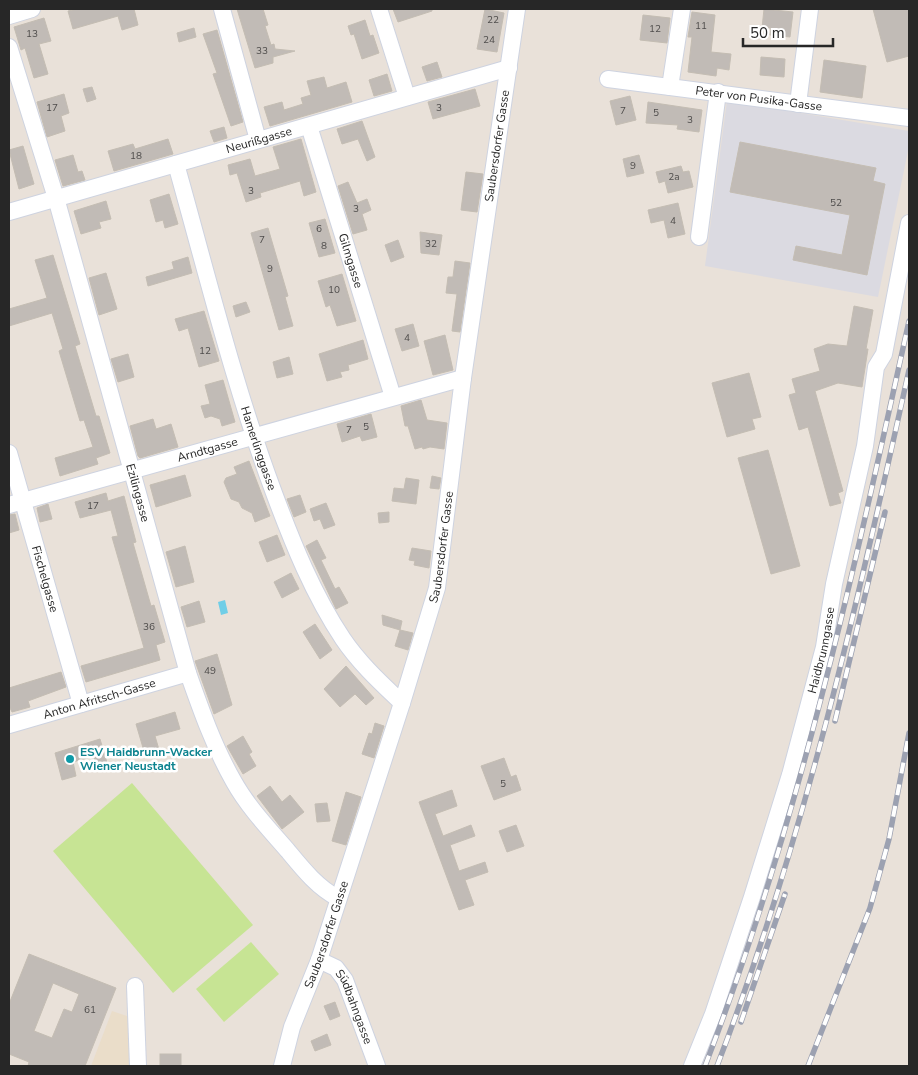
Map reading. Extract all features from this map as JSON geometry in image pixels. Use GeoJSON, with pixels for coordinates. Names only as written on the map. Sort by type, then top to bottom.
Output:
{"type":"FeatureCollection","features":[{"type":"Feature","properties":{"kind":"street"},"geometry":{"type":"LineString","coordinates":[[9,16],[32,9]]}},
{"type":"Feature","properties":{"kind":"street"},"geometry":{"type":"LineString","coordinates":[[222,9],[258,140]]}},
{"type":"Feature","properties":{"kind":"street"},"geometry":{"type":"LineString","coordinates":[[379,9],[407,97]]}},
{"type":"Feature","properties":{"kind":"street","name":"Saubersdorfer Gasse"},"geometry":{"type":"LineString","coordinates":[[282,1066],[292,1028],[318,960],[437,588],[463,378],[517,9]]}},
{"type":"Feature","properties":{"kind":"street"},"geometry":{"type":"LineString","coordinates":[[670,87],[682,9]]}},
{"type":"Feature","properties":{"kind":"street"},"geometry":{"type":"LineString","coordinates":[[798,104],[810,9]]}},
{"type":"Feature","properties":{"kind":"street","name":"Ezilingasse"},"geometry":{"type":"LineString","coordinates":[[9,47],[56,198],[188,673],[216,749],[234,783],[252,810],[296,862],[326,892],[338,898]]}},
{"type":"Feature","properties":{"kind":"street","name":"Neurißgasse"},"geometry":{"type":"LineString","coordinates":[[9,212],[509,68]]}},
{"type":"Feature","properties":{"kind":"street","name":"Peter von Pusika-Gasse"},"geometry":{"type":"LineString","coordinates":[[608,79],[909,118]]}},
{"type":"Feature","properties":{"kind":"street"},"geometry":{"type":"LineString","coordinates":[[699,237],[718,92]]}},
{"type":"Feature","properties":{"kind":"street","name":"Gilmgasse"},"geometry":{"type":"LineString","coordinates":[[309,126],[393,397]]}},
{"type":"Feature","properties":{"kind":"street","name":"Hamerlinggasse"},"geometry":{"type":"LineString","coordinates":[[176,164],[253,437],[289,534],[318,597],[344,640],[369,672],[402,702]]}},
{"type":"Feature","properties":{"kind":"street","name":"Haidbrunngasse"},"geometry":{"type":"LineString","coordinates":[[692,1066],[713,1014],[752,897],[790,775],[824,647],[834,584],[865,446],[876,367],[884,354],[909,222]]}},
{"type":"Feature","properties":{"kind":"street","name":"Arndtgasse"},"geometry":{"type":"LineString","coordinates":[[16,503],[463,378]]}},
{"type":"Feature","properties":{"kind":"street","name":"Fischelgasse"},"geometry":{"type":"LineString","coordinates":[[9,453],[16,503],[81,704]]}},
{"type":"Feature","properties":{"kind":"street","name":"Anton Afritsch-Gasse"},"geometry":{"type":"LineString","coordinates":[[9,725],[188,673]]}},
{"type":"Feature","properties":{"kind":"street","name":"Südbahngasse"},"geometry":{"type":"LineString","coordinates":[[318,960],[336,968],[345,980],[377,1066]]}},
{"type":"Feature","properties":{"kind":"street"},"geometry":{"type":"LineString","coordinates":[[135,986],[138,1066]]}},
{"type":"Feature","properties":{"kind":"shaded area"},"geometry":{"type":"Polygon","coordinates":[[[727,101],[909,131],[909,146],[878,297],[705,266],[727,101]]]}},
{"type":"Feature","properties":{"kind":"shaded area"},"geometry":{"type":"Polygon","coordinates":[[[112,1011],[130,1017],[131,1066],[91,1066],[112,1011]]]}},
{"type":"Feature","properties":{"kind":"green space"},"geometry":{"type":"Polygon","coordinates":[[[132,783],[253,925],[173,993],[53,851],[132,783]]]}},
{"type":"Feature","properties":{"kind":"green space"},"geometry":{"type":"Polygon","coordinates":[[[251,942],[279,974],[224,1022],[196,989],[251,942]]]}},
{"type":"Feature","properties":{"kind":"water"},"geometry":{"type":"Polygon","coordinates":[[[225,600],[228,613],[221,615],[218,602],[225,600]]]}},
{"type":"Feature","properties":{"kind":"building"},"geometry":{"type":"Polygon","coordinates":[[[77,9],[134,9],[138,25],[122,30],[118,16],[73,29],[68,11],[77,9]]]}},
{"type":"Feature","properties":{"kind":"building"},"geometry":{"type":"Polygon","coordinates":[[[237,9],[263,9],[268,25],[265,26],[271,45],[274,44],[275,49],[295,51],[273,57],[273,63],[255,68],[237,9]]]}},
{"type":"Feature","properties":{"kind":"building"},"geometry":{"type":"Polygon","coordinates":[[[393,9],[432,9],[432,11],[398,22],[393,9]]]}},
{"type":"Feature","properties":{"kind":"building"},"geometry":{"type":"Polygon","coordinates":[[[485,9],[504,13],[497,52],[477,49],[485,9]]]}},
{"type":"Feature","properties":{"kind":"building"},"geometry":{"type":"Polygon","coordinates":[[[764,9],[793,12],[790,37],[770,35],[771,28],[762,28],[764,9]]]}},
{"type":"Feature","properties":{"kind":"building"},"geometry":{"type":"Polygon","coordinates":[[[873,9],[909,9],[909,56],[887,62],[873,9]]]}},
{"type":"Feature","properties":{"kind":"building"},"geometry":{"type":"Polygon","coordinates":[[[692,12],[715,15],[711,52],[731,54],[729,70],[717,68],[716,76],[688,72],[692,37],[688,37],[692,12]]]}},
{"type":"Feature","properties":{"kind":"building"},"geometry":{"type":"Polygon","coordinates":[[[643,15],[670,18],[667,43],[640,40],[643,15]]]}},
{"type":"Feature","properties":{"kind":"building"},"geometry":{"type":"Polygon","coordinates":[[[44,18],[51,41],[39,44],[48,74],[34,78],[25,48],[21,50],[14,27],[44,18]]]}},
{"type":"Feature","properties":{"kind":"building"},"geometry":{"type":"Polygon","coordinates":[[[365,20],[370,36],[373,35],[379,53],[362,59],[354,34],[351,35],[348,26],[365,20]]]}},
{"type":"Feature","properties":{"kind":"building"},"geometry":{"type":"Polygon","coordinates":[[[194,28],[196,37],[179,42],[177,33],[194,28]]]}},
{"type":"Feature","properties":{"kind":"building"},"geometry":{"type":"Polygon","coordinates":[[[217,30],[243,122],[231,126],[213,74],[217,73],[203,34],[217,30]]]}},
{"type":"Feature","properties":{"kind":"building"},"geometry":{"type":"Polygon","coordinates":[[[761,57],[785,59],[784,77],[760,75],[761,57]]]}},
{"type":"Feature","properties":{"kind":"building"},"geometry":{"type":"Polygon","coordinates":[[[824,60],[866,66],[862,98],[820,92],[824,60]]]}},
{"type":"Feature","properties":{"kind":"building"},"geometry":{"type":"Polygon","coordinates":[[[437,62],[442,77],[427,81],[422,67],[437,62]]]}},
{"type":"Feature","properties":{"kind":"building"},"geometry":{"type":"Polygon","coordinates":[[[387,74],[392,91],[374,96],[369,80],[387,74]]]}},
{"type":"Feature","properties":{"kind":"building"},"geometry":{"type":"Polygon","coordinates":[[[324,77],[327,88],[346,82],[352,102],[270,126],[264,107],[282,102],[284,110],[303,104],[301,98],[311,95],[307,81],[324,77]]]}},
{"type":"Feature","properties":{"kind":"building"},"geometry":{"type":"Polygon","coordinates":[[[92,87],[96,99],[87,102],[83,89],[92,87]]]}},
{"type":"Feature","properties":{"kind":"building"},"geometry":{"type":"Polygon","coordinates":[[[475,89],[480,106],[433,119],[428,102],[475,89]]]}},
{"type":"Feature","properties":{"kind":"building"},"geometry":{"type":"Polygon","coordinates":[[[64,94],[69,113],[61,116],[65,131],[47,137],[37,102],[64,94]]]}},
{"type":"Feature","properties":{"kind":"building"},"geometry":{"type":"Polygon","coordinates":[[[630,96],[636,120],[616,125],[610,101],[630,96]]]}},
{"type":"Feature","properties":{"kind":"building"},"geometry":{"type":"Polygon","coordinates":[[[648,102],[702,110],[699,132],[677,129],[678,125],[646,123],[648,102]]]}},
{"type":"Feature","properties":{"kind":"building"},"geometry":{"type":"Polygon","coordinates":[[[362,121],[375,157],[367,161],[358,139],[342,144],[337,129],[362,121]]]}},
{"type":"Feature","properties":{"kind":"building"},"geometry":{"type":"Polygon","coordinates":[[[224,127],[227,138],[214,142],[210,131],[224,127]]]}},
{"type":"Feature","properties":{"kind":"building"},"geometry":{"type":"Polygon","coordinates":[[[168,139],[173,154],[114,171],[108,151],[133,144],[135,149],[168,139]]]}},
{"type":"Feature","properties":{"kind":"building"},"geometry":{"type":"Polygon","coordinates":[[[301,139],[316,192],[304,196],[300,181],[260,193],[261,197],[246,202],[237,173],[230,175],[228,165],[250,159],[255,176],[280,169],[273,147],[301,139]]]}},
{"type":"Feature","properties":{"kind":"building"},"geometry":{"type":"Polygon","coordinates":[[[740,142],[876,168],[873,181],[885,184],[867,275],[793,260],[796,246],[842,255],[850,215],[730,192],[740,142]]]}},
{"type":"Feature","properties":{"kind":"building"},"geometry":{"type":"Polygon","coordinates":[[[23,146],[34,184],[19,189],[9,150],[23,146]]]}},
{"type":"Feature","properties":{"kind":"building"},"geometry":{"type":"Polygon","coordinates":[[[73,155],[78,172],[82,171],[85,180],[63,186],[55,160],[73,155]]]}},
{"type":"Feature","properties":{"kind":"building"},"geometry":{"type":"Polygon","coordinates":[[[639,155],[644,173],[627,177],[623,159],[639,155]]]}},
{"type":"Feature","properties":{"kind":"building"},"geometry":{"type":"Polygon","coordinates":[[[681,166],[683,172],[689,171],[693,187],[668,193],[665,181],[659,183],[656,172],[681,166]]]}},
{"type":"Feature","properties":{"kind":"building"},"geometry":{"type":"Polygon","coordinates":[[[466,172],[483,174],[477,212],[461,210],[466,172]]]}},
{"type":"Feature","properties":{"kind":"building"},"geometry":{"type":"Polygon","coordinates":[[[348,182],[357,203],[367,199],[371,210],[362,214],[367,230],[353,234],[338,186],[348,182]]]}},
{"type":"Feature","properties":{"kind":"building"},"geometry":{"type":"Polygon","coordinates":[[[169,194],[178,224],[165,228],[163,220],[156,222],[150,200],[169,194]]]}},
{"type":"Feature","properties":{"kind":"building"},"geometry":{"type":"Polygon","coordinates":[[[106,201],[111,219],[99,222],[101,228],[81,234],[74,211],[106,201]]]}},
{"type":"Feature","properties":{"kind":"building"},"geometry":{"type":"Polygon","coordinates":[[[678,203],[685,234],[668,238],[664,220],[651,223],[648,210],[678,203]]]}},
{"type":"Feature","properties":{"kind":"building"},"geometry":{"type":"Polygon","coordinates":[[[325,219],[335,253],[319,257],[309,223],[325,219]]]}},
{"type":"Feature","properties":{"kind":"building"},"geometry":{"type":"Polygon","coordinates":[[[268,228],[288,296],[285,297],[293,326],[279,330],[251,233],[268,228]]]}},
{"type":"Feature","properties":{"kind":"building"},"geometry":{"type":"Polygon","coordinates":[[[420,232],[442,235],[439,255],[421,253],[420,232]]]}},
{"type":"Feature","properties":{"kind":"building"},"geometry":{"type":"Polygon","coordinates":[[[398,240],[404,257],[391,262],[385,245],[398,240]]]}},
{"type":"Feature","properties":{"kind":"building"},"geometry":{"type":"Polygon","coordinates":[[[53,255],[80,344],[75,346],[96,416],[99,416],[110,453],[96,458],[98,464],[60,476],[55,458],[93,447],[84,420],[80,421],[59,351],[63,349],[52,313],[9,326],[9,309],[47,298],[35,260],[53,255]]]}},
{"type":"Feature","properties":{"kind":"building"},"geometry":{"type":"Polygon","coordinates":[[[188,257],[192,273],[148,286],[146,277],[174,269],[172,262],[188,257]]]}},
{"type":"Feature","properties":{"kind":"building"},"geometry":{"type":"Polygon","coordinates":[[[455,261],[470,263],[460,332],[452,331],[457,294],[446,293],[448,277],[453,277],[455,261]]]}},
{"type":"Feature","properties":{"kind":"building"},"geometry":{"type":"Polygon","coordinates":[[[106,273],[117,309],[99,315],[89,278],[106,273]]]}},
{"type":"Feature","properties":{"kind":"building"},"geometry":{"type":"Polygon","coordinates":[[[342,274],[356,321],[337,326],[330,305],[326,307],[318,281],[342,274]]]}},
{"type":"Feature","properties":{"kind":"building"},"geometry":{"type":"Polygon","coordinates":[[[246,302],[250,312],[236,317],[233,306],[246,302]]]}},
{"type":"Feature","properties":{"kind":"building"},"geometry":{"type":"Polygon","coordinates":[[[854,306],[873,310],[862,387],[838,383],[815,391],[843,491],[838,493],[841,503],[830,506],[808,427],[799,430],[789,395],[796,393],[792,379],[820,371],[814,349],[828,344],[847,346],[854,306]]]}},
{"type":"Feature","properties":{"kind":"building"},"geometry":{"type":"Polygon","coordinates":[[[204,311],[219,361],[199,367],[188,328],[179,331],[175,319],[204,311]]]}},
{"type":"Feature","properties":{"kind":"building"},"geometry":{"type":"Polygon","coordinates":[[[413,324],[419,346],[402,351],[395,329],[413,324]]]}},
{"type":"Feature","properties":{"kind":"building"},"geometry":{"type":"Polygon","coordinates":[[[445,335],[453,370],[433,375],[424,341],[445,335]]]}},
{"type":"Feature","properties":{"kind":"building"},"geometry":{"type":"Polygon","coordinates":[[[363,340],[368,359],[348,365],[349,370],[340,372],[342,377],[327,381],[319,354],[363,340]]]}},
{"type":"Feature","properties":{"kind":"building"},"geometry":{"type":"Polygon","coordinates":[[[128,354],[134,377],[118,382],[111,359],[128,354]]]}},
{"type":"Feature","properties":{"kind":"building"},"geometry":{"type":"Polygon","coordinates":[[[289,357],[293,374],[277,378],[273,362],[289,357]]]}},
{"type":"Feature","properties":{"kind":"building"},"geometry":{"type":"Polygon","coordinates":[[[749,373],[761,417],[752,419],[755,429],[727,437],[712,383],[749,373]]]}},
{"type":"Feature","properties":{"kind":"building"},"geometry":{"type":"Polygon","coordinates":[[[223,380],[235,422],[222,426],[220,419],[211,416],[205,418],[201,406],[210,404],[205,385],[223,380]]]}},
{"type":"Feature","properties":{"kind":"building"},"geometry":{"type":"Polygon","coordinates":[[[421,400],[427,420],[447,423],[444,449],[430,447],[423,449],[422,447],[415,449],[408,426],[405,426],[401,406],[421,400]]]}},
{"type":"Feature","properties":{"kind":"building"},"geometry":{"type":"Polygon","coordinates":[[[371,414],[377,437],[362,441],[360,436],[342,442],[337,424],[371,414]]]}},
{"type":"Feature","properties":{"kind":"building"},"geometry":{"type":"Polygon","coordinates":[[[153,419],[156,429],[171,424],[178,447],[140,458],[130,426],[153,419]]]}},
{"type":"Feature","properties":{"kind":"building"},"geometry":{"type":"Polygon","coordinates":[[[768,450],[800,566],[771,574],[738,458],[768,450]]]}},
{"type":"Feature","properties":{"kind":"building"},"geometry":{"type":"Polygon","coordinates":[[[249,461],[270,516],[255,522],[252,513],[242,508],[239,502],[231,499],[224,482],[226,478],[237,474],[234,467],[249,461]]]}},
{"type":"Feature","properties":{"kind":"building"},"geometry":{"type":"Polygon","coordinates":[[[185,475],[191,496],[156,507],[150,485],[185,475]]]}},
{"type":"Feature","properties":{"kind":"building"},"geometry":{"type":"Polygon","coordinates":[[[432,476],[441,478],[439,489],[430,488],[432,476]]]}},
{"type":"Feature","properties":{"kind":"building"},"geometry":{"type":"Polygon","coordinates":[[[406,478],[419,480],[416,504],[392,501],[394,488],[404,489],[406,478]]]}},
{"type":"Feature","properties":{"kind":"building"},"geometry":{"type":"Polygon","coordinates":[[[106,493],[108,501],[124,496],[136,542],[133,543],[151,606],[154,605],[165,642],[156,645],[160,660],[86,682],[81,666],[144,648],[112,537],[118,536],[111,510],[80,518],[75,502],[106,493]]]}},
{"type":"Feature","properties":{"kind":"building"},"geometry":{"type":"Polygon","coordinates":[[[300,495],[306,512],[294,517],[287,499],[300,495]]]}},
{"type":"Feature","properties":{"kind":"building"},"geometry":{"type":"Polygon","coordinates":[[[326,503],[335,525],[324,529],[320,519],[314,521],[310,509],[326,503]]]}},
{"type":"Feature","properties":{"kind":"building"},"geometry":{"type":"Polygon","coordinates":[[[48,504],[52,519],[40,522],[37,508],[48,504]]]}},
{"type":"Feature","properties":{"kind":"building"},"geometry":{"type":"Polygon","coordinates":[[[389,512],[389,522],[379,523],[378,513],[389,512]]]}},
{"type":"Feature","properties":{"kind":"building"},"geometry":{"type":"Polygon","coordinates":[[[15,514],[19,530],[9,533],[9,515],[15,514]]]}},
{"type":"Feature","properties":{"kind":"building"},"geometry":{"type":"Polygon","coordinates":[[[277,535],[285,555],[267,562],[259,542],[277,535]]]}},
{"type":"Feature","properties":{"kind":"building"},"geometry":{"type":"Polygon","coordinates":[[[317,540],[326,558],[321,560],[335,589],[339,587],[348,603],[336,609],[306,546],[317,540]]]}},
{"type":"Feature","properties":{"kind":"building"},"geometry":{"type":"Polygon","coordinates":[[[185,546],[194,582],[176,587],[166,552],[185,546]]]}},
{"type":"Feature","properties":{"kind":"building"},"geometry":{"type":"Polygon","coordinates":[[[412,548],[431,551],[429,568],[414,565],[415,561],[409,560],[412,548]]]}},
{"type":"Feature","properties":{"kind":"building"},"geometry":{"type":"Polygon","coordinates":[[[291,573],[299,589],[282,598],[274,582],[291,573]]]}},
{"type":"Feature","properties":{"kind":"building"},"geometry":{"type":"Polygon","coordinates":[[[199,601],[205,622],[187,627],[181,607],[199,601]]]}},
{"type":"Feature","properties":{"kind":"building"},"geometry":{"type":"Polygon","coordinates":[[[382,615],[402,621],[400,630],[383,625],[382,615]]]}},
{"type":"Feature","properties":{"kind":"building"},"geometry":{"type":"Polygon","coordinates":[[[315,624],[332,650],[320,659],[303,632],[315,624]]]}},
{"type":"Feature","properties":{"kind":"building"},"geometry":{"type":"Polygon","coordinates":[[[400,630],[413,633],[408,650],[395,646],[400,630]]]}},
{"type":"Feature","properties":{"kind":"building"},"geometry":{"type":"Polygon","coordinates":[[[217,654],[232,705],[214,714],[195,661],[217,654]]]}},
{"type":"Feature","properties":{"kind":"building"},"geometry":{"type":"Polygon","coordinates":[[[346,666],[374,698],[366,705],[355,694],[340,707],[324,689],[346,666]]]}},
{"type":"Feature","properties":{"kind":"building"},"geometry":{"type":"Polygon","coordinates":[[[61,672],[66,687],[28,701],[30,707],[12,712],[9,706],[9,688],[61,672]]]}},
{"type":"Feature","properties":{"kind":"building"},"geometry":{"type":"Polygon","coordinates":[[[175,712],[180,729],[155,736],[160,753],[146,758],[136,724],[175,712]]]}},
{"type":"Feature","properties":{"kind":"building"},"geometry":{"type":"Polygon","coordinates":[[[375,723],[384,726],[374,758],[362,754],[369,733],[372,734],[375,723]]]}},
{"type":"Feature","properties":{"kind":"building"},"geometry":{"type":"Polygon","coordinates":[[[243,736],[252,752],[249,754],[256,766],[243,774],[227,746],[243,736]]]}},
{"type":"Feature","properties":{"kind":"building","name":"ESV Haidbrunn-Wacker Wiener Neustadt"},"geometry":{"type":"Polygon","coordinates":[[[100,739],[108,766],[97,769],[94,756],[73,762],[76,776],[62,780],[55,753],[100,739]]]}},
{"type":"Feature","properties":{"kind":"building"},"geometry":{"type":"Polygon","coordinates":[[[504,758],[511,777],[516,775],[521,790],[494,800],[481,766],[504,758]]]}},
{"type":"Feature","properties":{"kind":"building"},"geometry":{"type":"Polygon","coordinates":[[[270,786],[282,802],[290,795],[304,812],[282,829],[257,796],[270,786]]]}},
{"type":"Feature","properties":{"kind":"building"},"geometry":{"type":"Polygon","coordinates":[[[452,790],[457,806],[435,814],[443,836],[471,825],[475,836],[450,845],[459,871],[485,862],[488,872],[465,880],[474,905],[459,910],[419,802],[452,790]]]}},
{"type":"Feature","properties":{"kind":"building"},"geometry":{"type":"Polygon","coordinates":[[[346,792],[361,797],[346,845],[332,841],[346,792]]]}},
{"type":"Feature","properties":{"kind":"building"},"geometry":{"type":"Polygon","coordinates":[[[327,803],[330,821],[317,822],[315,804],[327,803]]]}},
{"type":"Feature","properties":{"kind":"building"},"geometry":{"type":"Polygon","coordinates":[[[516,825],[524,846],[507,852],[499,831],[516,825]]]}},
{"type":"Feature","properties":{"kind":"building"},"geometry":{"type":"Polygon","coordinates":[[[29,954],[116,988],[85,1066],[28,1066],[29,1062],[9,1054],[9,1004],[29,954]],[[53,983],[34,1031],[52,1038],[64,1009],[72,1012],[79,994],[53,983]]]}},
{"type":"Feature","properties":{"kind":"building"},"geometry":{"type":"Polygon","coordinates":[[[335,1002],[340,1016],[330,1020],[324,1006],[335,1002]]]}},
{"type":"Feature","properties":{"kind":"building"},"geometry":{"type":"Polygon","coordinates":[[[327,1034],[331,1045],[315,1051],[311,1041],[327,1034]]]}},
{"type":"Feature","properties":{"kind":"building"},"geometry":{"type":"Polygon","coordinates":[[[160,1054],[181,1054],[181,1066],[160,1066],[160,1054]]]}},
{"type":"Feature","properties":{"kind":"railway"},"geometry":{"type":"LineString","coordinates":[[705,1066],[769,883],[796,790],[845,604],[909,321]]}},
{"type":"Feature","properties":{"kind":"railway"},"geometry":{"type":"LineString","coordinates":[[717,1066],[748,981],[802,809],[848,635],[909,370]]}},
{"type":"Feature","properties":{"kind":"railway"},"geometry":{"type":"LineString","coordinates":[[835,721],[885,512]]}},
{"type":"Feature","properties":{"kind":"railway"},"geometry":{"type":"LineString","coordinates":[[808,1066],[870,908],[889,839],[909,733]]}},
{"type":"Feature","properties":{"kind":"railway"},"geometry":{"type":"LineString","coordinates":[[741,1022],[785,894]]}},
{"type":"Feature","properties":{"kind":"place","name":"ESV Haidbrunn-Wacker Wiener Neustadt"},"geometry":{"type":"Point","coordinates":[70,759]}}]}
